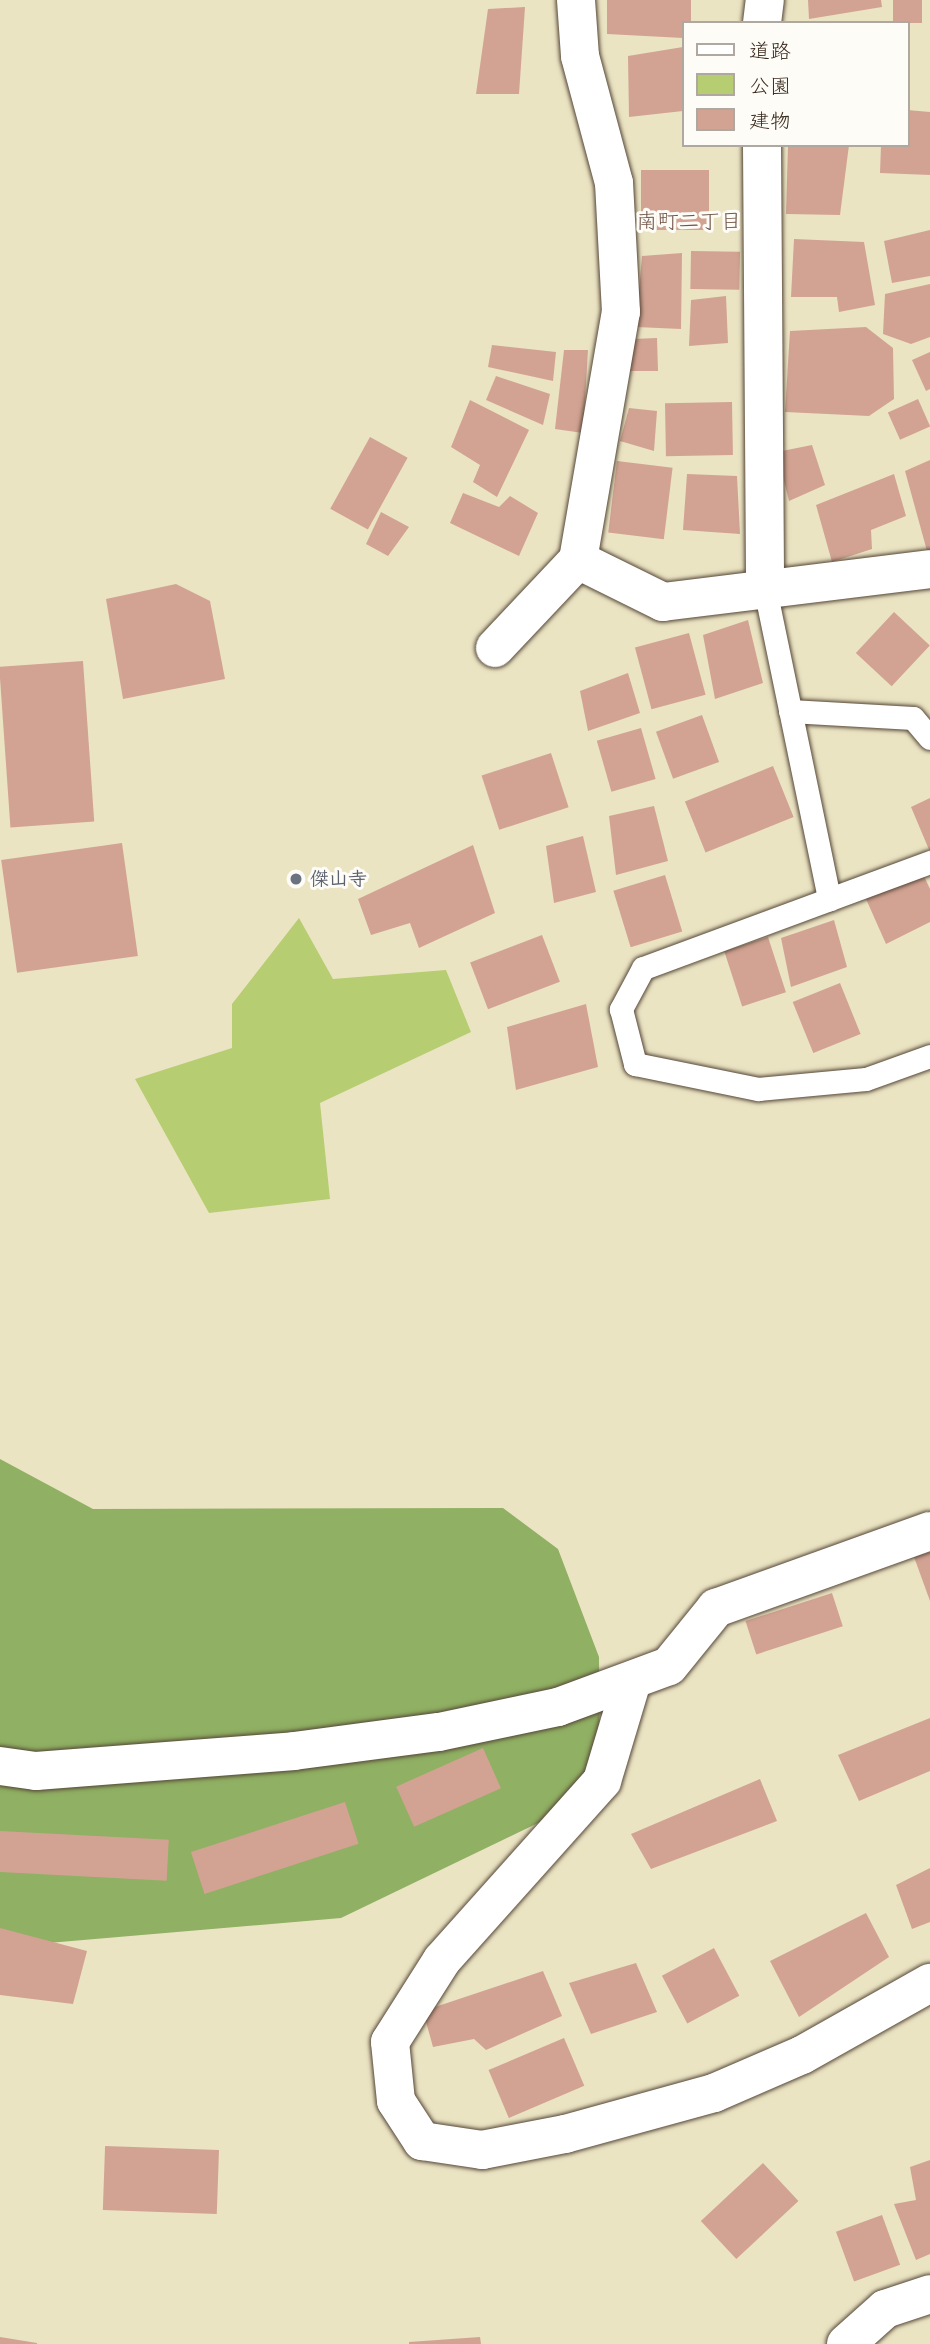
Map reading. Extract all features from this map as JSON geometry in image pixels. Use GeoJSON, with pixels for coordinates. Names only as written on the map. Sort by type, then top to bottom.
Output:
{"type":"FeatureCollection","features":[{"type":"Feature","properties":{"kind":"street"},"geometry":{"type":"LineString","coordinates":[[495,648],[578,561],[621,312],[614,183],[580,56],[576,0]]}},
{"type":"Feature","properties":{"kind":"street"},"geometry":{"type":"LineString","coordinates":[[762,21],[765,0]]}},
{"type":"Feature","properties":{"kind":"street"},"geometry":{"type":"LineString","coordinates":[[762,147],[765,589]]}},
{"type":"Feature","properties":{"kind":"street"},"geometry":{"type":"LineString","coordinates":[[578,561],[663,602],[930,569]]}},
{"type":"Feature","properties":{"kind":"street"},"geometry":{"type":"LineString","coordinates":[[0,1766],[36,1771],[295,1751],[439,1732],[558,1707],[668,1666],[716,1608],[930,1531]]}},
{"type":"Feature","properties":{"kind":"street"},"geometry":{"type":"LineString","coordinates":[[632,1681],[602,1781],[442,1960],[390,2042],[396,2101],[422,2141],[481,2150],[565,2134],[714,2093],[802,2055],[930,1983]]}},
{"type":"Feature","properties":{"kind":"street"},"geometry":{"type":"LineString","coordinates":[[846,2344],[885,2309],[930,2294]]}},
{"type":"Feature","properties":{"kind":"lane"},"geometry":{"type":"LineString","coordinates":[[765,589],[829,899]]}},
{"type":"Feature","properties":{"kind":"lane"},"geometry":{"type":"LineString","coordinates":[[790,710],[913,718],[930,738]]}},
{"type":"Feature","properties":{"kind":"lane"},"geometry":{"type":"LineString","coordinates":[[930,862],[643,968],[621,1009],[635,1064],[758,1089],[866,1079],[930,1056]]}},
{"type":"Feature","properties":{"kind":"green space"},"geometry":{"type":"Polygon","coordinates":[[[299,918],[333,979],[446,970],[471,1032],[320,1103],[330,1199],[209,1213],[135,1079],[232,1048],[232,1004],[299,918]]]}},
{"type":"Feature","properties":{"kind":"green space"},"geometry":{"type":"Polygon","coordinates":[[[0,1459],[93,1509],[503,1508],[558,1549],[599,1657],[600,1793],[341,1918],[13,1946],[0,1943],[0,1459]]]}},
{"type":"Feature","properties":{"kind":"building"},"geometry":{"type":"Polygon","coordinates":[[[607,0],[691,0],[691,21],[682,21],[682,38],[607,34],[607,0]]]}},
{"type":"Feature","properties":{"kind":"building"},"geometry":{"type":"Polygon","coordinates":[[[808,0],[881,0],[882,7],[809,19],[808,0]]]}},
{"type":"Feature","properties":{"kind":"building"},"geometry":{"type":"Polygon","coordinates":[[[893,0],[922,0],[922,23],[893,21],[893,0]]]}},
{"type":"Feature","properties":{"kind":"building"},"geometry":{"type":"Polygon","coordinates":[[[525,7],[519,94],[476,94],[488,9],[525,7]]]}},
{"type":"Feature","properties":{"kind":"building"},"geometry":{"type":"Polygon","coordinates":[[[682,47],[682,111],[629,117],[628,56],[682,47]]]}},
{"type":"Feature","properties":{"kind":"building"},"geometry":{"type":"Polygon","coordinates":[[[909,110],[930,112],[930,175],[880,173],[881,147],[909,147],[909,110]]]}},
{"type":"Feature","properties":{"kind":"building"},"geometry":{"type":"Polygon","coordinates":[[[788,147],[849,147],[840,215],[786,214],[788,147]]]}},
{"type":"Feature","properties":{"kind":"building"},"geometry":{"type":"Polygon","coordinates":[[[641,170],[709,170],[709,230],[641,230],[641,170]]]}},
{"type":"Feature","properties":{"kind":"building"},"geometry":{"type":"Polygon","coordinates":[[[930,230],[930,276],[892,283],[884,241],[930,230]]]}},
{"type":"Feature","properties":{"kind":"building"},"geometry":{"type":"Polygon","coordinates":[[[794,239],[864,242],[875,305],[839,312],[837,297],[791,297],[794,239]]]}},
{"type":"Feature","properties":{"kind":"building"},"geometry":{"type":"Polygon","coordinates":[[[691,251],[740,252],[739,290],[690,289],[691,251]]]}},
{"type":"Feature","properties":{"kind":"building"},"geometry":{"type":"Polygon","coordinates":[[[682,253],[681,329],[636,327],[642,256],[682,253]]]}},
{"type":"Feature","properties":{"kind":"building"},"geometry":{"type":"Polygon","coordinates":[[[930,284],[930,337],[911,344],[883,334],[885,294],[930,284]]]}},
{"type":"Feature","properties":{"kind":"building"},"geometry":{"type":"Polygon","coordinates":[[[726,296],[728,343],[689,346],[691,300],[726,296]]]}},
{"type":"Feature","properties":{"kind":"building"},"geometry":{"type":"Polygon","coordinates":[[[866,327],[893,348],[894,399],[869,416],[785,412],[790,331],[866,327]]]}},
{"type":"Feature","properties":{"kind":"building"},"geometry":{"type":"Polygon","coordinates":[[[657,338],[658,371],[628,371],[632,339],[657,338]]]}},
{"type":"Feature","properties":{"kind":"building"},"geometry":{"type":"Polygon","coordinates":[[[492,345],[556,352],[553,381],[488,367],[492,345]]]}},
{"type":"Feature","properties":{"kind":"building"},"geometry":{"type":"Polygon","coordinates":[[[564,350],[588,350],[583,433],[555,429],[564,350]]]}},
{"type":"Feature","properties":{"kind":"building"},"geometry":{"type":"Polygon","coordinates":[[[930,352],[930,389],[926,391],[912,360],[930,352]]]}},
{"type":"Feature","properties":{"kind":"building"},"geometry":{"type":"Polygon","coordinates":[[[496,376],[550,394],[543,425],[486,400],[496,376]]]}},
{"type":"Feature","properties":{"kind":"building"},"geometry":{"type":"Polygon","coordinates":[[[918,399],[930,426],[900,440],[888,412],[918,399]]]}},
{"type":"Feature","properties":{"kind":"building"},"geometry":{"type":"Polygon","coordinates":[[[470,400],[529,430],[497,497],[473,482],[480,465],[451,447],[470,400]]]}},
{"type":"Feature","properties":{"kind":"building"},"geometry":{"type":"Polygon","coordinates":[[[732,402],[733,455],[666,456],[665,403],[732,402]]]}},
{"type":"Feature","properties":{"kind":"building"},"geometry":{"type":"Polygon","coordinates":[[[629,408],[657,411],[654,451],[620,441],[629,408]]]}},
{"type":"Feature","properties":{"kind":"building"},"geometry":{"type":"Polygon","coordinates":[[[370,437],[408,458],[368,530],[330,509],[370,437]]]}},
{"type":"Feature","properties":{"kind":"building"},"geometry":{"type":"Polygon","coordinates":[[[812,445],[825,485],[789,501],[777,452],[812,445]]]}},
{"type":"Feature","properties":{"kind":"building"},"geometry":{"type":"Polygon","coordinates":[[[930,460],[930,550],[927,551],[905,471],[930,460]]]}},
{"type":"Feature","properties":{"kind":"building"},"geometry":{"type":"Polygon","coordinates":[[[617,461],[673,468],[664,539],[608,532],[617,461]]]}},
{"type":"Feature","properties":{"kind":"building"},"geometry":{"type":"Polygon","coordinates":[[[687,474],[737,476],[740,534],[683,530],[687,474]]]}},
{"type":"Feature","properties":{"kind":"building"},"geometry":{"type":"Polygon","coordinates":[[[894,474],[906,516],[871,530],[872,549],[832,562],[816,505],[894,474]]]}},
{"type":"Feature","properties":{"kind":"building"},"geometry":{"type":"Polygon","coordinates":[[[463,493],[499,507],[510,496],[538,513],[519,556],[450,523],[463,493]]]}},
{"type":"Feature","properties":{"kind":"building"},"geometry":{"type":"Polygon","coordinates":[[[381,512],[409,527],[388,556],[366,544],[381,512]]]}},
{"type":"Feature","properties":{"kind":"building"},"geometry":{"type":"Polygon","coordinates":[[[176,584],[210,601],[225,679],[123,699],[106,599],[176,584]]]}},
{"type":"Feature","properties":{"kind":"building"},"geometry":{"type":"Polygon","coordinates":[[[894,612],[930,645],[892,686],[856,653],[894,612]]]}},
{"type":"Feature","properties":{"kind":"building"},"geometry":{"type":"Polygon","coordinates":[[[748,620],[763,683],[715,699],[703,635],[748,620]]]}},
{"type":"Feature","properties":{"kind":"building"},"geometry":{"type":"Polygon","coordinates":[[[689,633],[706,695],[651,709],[635,647],[689,633]]]}},
{"type":"Feature","properties":{"kind":"building"},"geometry":{"type":"Polygon","coordinates":[[[83,661],[94,822],[10,827],[0,667],[83,661]]]}},
{"type":"Feature","properties":{"kind":"building"},"geometry":{"type":"Polygon","coordinates":[[[628,673],[640,713],[588,731],[580,691],[628,673]]]}},
{"type":"Feature","properties":{"kind":"building"},"geometry":{"type":"Polygon","coordinates":[[[702,715],[719,762],[673,779],[656,732],[702,715]]]}},
{"type":"Feature","properties":{"kind":"building"},"geometry":{"type":"Polygon","coordinates":[[[641,728],[656,779],[611,792],[597,741],[641,728]]]}},
{"type":"Feature","properties":{"kind":"building"},"geometry":{"type":"Polygon","coordinates":[[[551,753],[569,807],[499,830],[482,776],[551,753]]]}},
{"type":"Feature","properties":{"kind":"building"},"geometry":{"type":"Polygon","coordinates":[[[773,766],[794,817],[706,853],[685,802],[773,766]]]}},
{"type":"Feature","properties":{"kind":"building"},"geometry":{"type":"Polygon","coordinates":[[[930,798],[930,852],[911,807],[930,798]]]}},
{"type":"Feature","properties":{"kind":"building"},"geometry":{"type":"Polygon","coordinates":[[[654,806],[668,861],[616,875],[609,816],[654,806]]]}},
{"type":"Feature","properties":{"kind":"building"},"geometry":{"type":"Polygon","coordinates":[[[583,836],[596,892],[554,903],[546,846],[583,836]]]}},
{"type":"Feature","properties":{"kind":"building"},"geometry":{"type":"Polygon","coordinates":[[[122,843],[138,956],[17,973],[1,860],[122,843]]]}},
{"type":"Feature","properties":{"kind":"building"},"geometry":{"type":"Polygon","coordinates":[[[473,845],[495,913],[419,948],[410,923],[371,935],[358,899],[473,845]]]}},
{"type":"Feature","properties":{"kind":"building"},"geometry":{"type":"Polygon","coordinates":[[[923,874],[930,889],[930,922],[886,944],[866,899],[923,874]]]}},
{"type":"Feature","properties":{"kind":"building"},"geometry":{"type":"Polygon","coordinates":[[[665,875],[682,931],[631,947],[613,891],[665,875]]]}},
{"type":"Feature","properties":{"kind":"building"},"geometry":{"type":"Polygon","coordinates":[[[834,920],[847,967],[791,987],[781,938],[834,920]]]}},
{"type":"Feature","properties":{"kind":"building"},"geometry":{"type":"Polygon","coordinates":[[[542,935],[560,982],[488,1009],[470,963],[542,935]]]}},
{"type":"Feature","properties":{"kind":"building"},"geometry":{"type":"Polygon","coordinates":[[[768,937],[786,992],[742,1006],[724,951],[768,937]]]}},
{"type":"Feature","properties":{"kind":"building"},"geometry":{"type":"Polygon","coordinates":[[[840,983],[861,1034],[813,1053],[793,1002],[840,983]]]}},
{"type":"Feature","properties":{"kind":"building"},"geometry":{"type":"Polygon","coordinates":[[[586,1004],[598,1067],[516,1090],[507,1027],[586,1004]]]}},
{"type":"Feature","properties":{"kind":"building"},"geometry":{"type":"Polygon","coordinates":[[[930,1552],[930,1601],[914,1557],[930,1552]]]}},
{"type":"Feature","properties":{"kind":"building"},"geometry":{"type":"Polygon","coordinates":[[[832,1593],[843,1626],[756,1654],[745,1621],[832,1593]]]}},
{"type":"Feature","properties":{"kind":"building"},"geometry":{"type":"Polygon","coordinates":[[[930,1718],[930,1771],[859,1801],[838,1755],[930,1718]]]}},
{"type":"Feature","properties":{"kind":"building"},"geometry":{"type":"Polygon","coordinates":[[[483,1748],[501,1788],[414,1827],[396,1787],[483,1748]]]}},
{"type":"Feature","properties":{"kind":"building"},"geometry":{"type":"Polygon","coordinates":[[[760,1779],[777,1821],[651,1869],[631,1834],[760,1779]]]}},
{"type":"Feature","properties":{"kind":"building"},"geometry":{"type":"Polygon","coordinates":[[[345,1802],[359,1844],[205,1894],[191,1852],[345,1802]]]}},
{"type":"Feature","properties":{"kind":"building"},"geometry":{"type":"Polygon","coordinates":[[[0,1831],[169,1840],[167,1881],[0,1872],[0,1831]]]}},
{"type":"Feature","properties":{"kind":"building"},"geometry":{"type":"Polygon","coordinates":[[[930,1868],[930,1922],[912,1929],[896,1885],[930,1868]]]}},
{"type":"Feature","properties":{"kind":"building"},"geometry":{"type":"Polygon","coordinates":[[[866,1913],[889,1957],[799,2017],[770,1961],[866,1913]]]}},
{"type":"Feature","properties":{"kind":"building"},"geometry":{"type":"Polygon","coordinates":[[[0,1928],[87,1951],[73,2004],[0,1995],[0,1928]]]}},
{"type":"Feature","properties":{"kind":"building"},"geometry":{"type":"Polygon","coordinates":[[[714,1948],[739,1996],[687,2023],[662,1976],[714,1948]]]}},
{"type":"Feature","properties":{"kind":"building"},"geometry":{"type":"Polygon","coordinates":[[[636,1963],[657,2012],[591,2034],[569,1983],[636,1963]]]}},
{"type":"Feature","properties":{"kind":"building"},"geometry":{"type":"Polygon","coordinates":[[[543,1971],[562,2016],[486,2050],[474,2039],[433,2047],[423,2011],[543,1971]]]}},
{"type":"Feature","properties":{"kind":"building"},"geometry":{"type":"Polygon","coordinates":[[[564,2038],[584,2086],[509,2118],[489,2070],[564,2038]]]}},
{"type":"Feature","properties":{"kind":"building"},"geometry":{"type":"Polygon","coordinates":[[[105,2146],[219,2150],[217,2214],[103,2210],[105,2146]]]}},
{"type":"Feature","properties":{"kind":"building"},"geometry":{"type":"Polygon","coordinates":[[[930,2160],[930,2254],[916,2260],[894,2204],[916,2200],[910,2167],[930,2160]]]}},
{"type":"Feature","properties":{"kind":"building"},"geometry":{"type":"Polygon","coordinates":[[[763,2163],[798,2201],[736,2259],[701,2221],[763,2163]]]}},
{"type":"Feature","properties":{"kind":"building"},"geometry":{"type":"Polygon","coordinates":[[[882,2215],[900,2265],[854,2282],[836,2232],[882,2215]]]}},
{"type":"Feature","properties":{"kind":"building"},"geometry":{"type":"Polygon","coordinates":[[[0,2337],[37,2343],[37,2344],[0,2344],[0,2337]]]}},
{"type":"Feature","properties":{"kind":"building"},"geometry":{"type":"Polygon","coordinates":[[[480,2337],[481,2344],[409,2344],[409,2342],[480,2337]]]}},
{"type":"Feature","properties":{"kind":"place","name":"傑山寺"},"geometry":{"type":"Point","coordinates":[296,879]}},
{"type":"Feature","properties":{"kind":"district","name":"南町二丁目"},"geometry":{"type":"Point","coordinates":[689,221]}}]}
